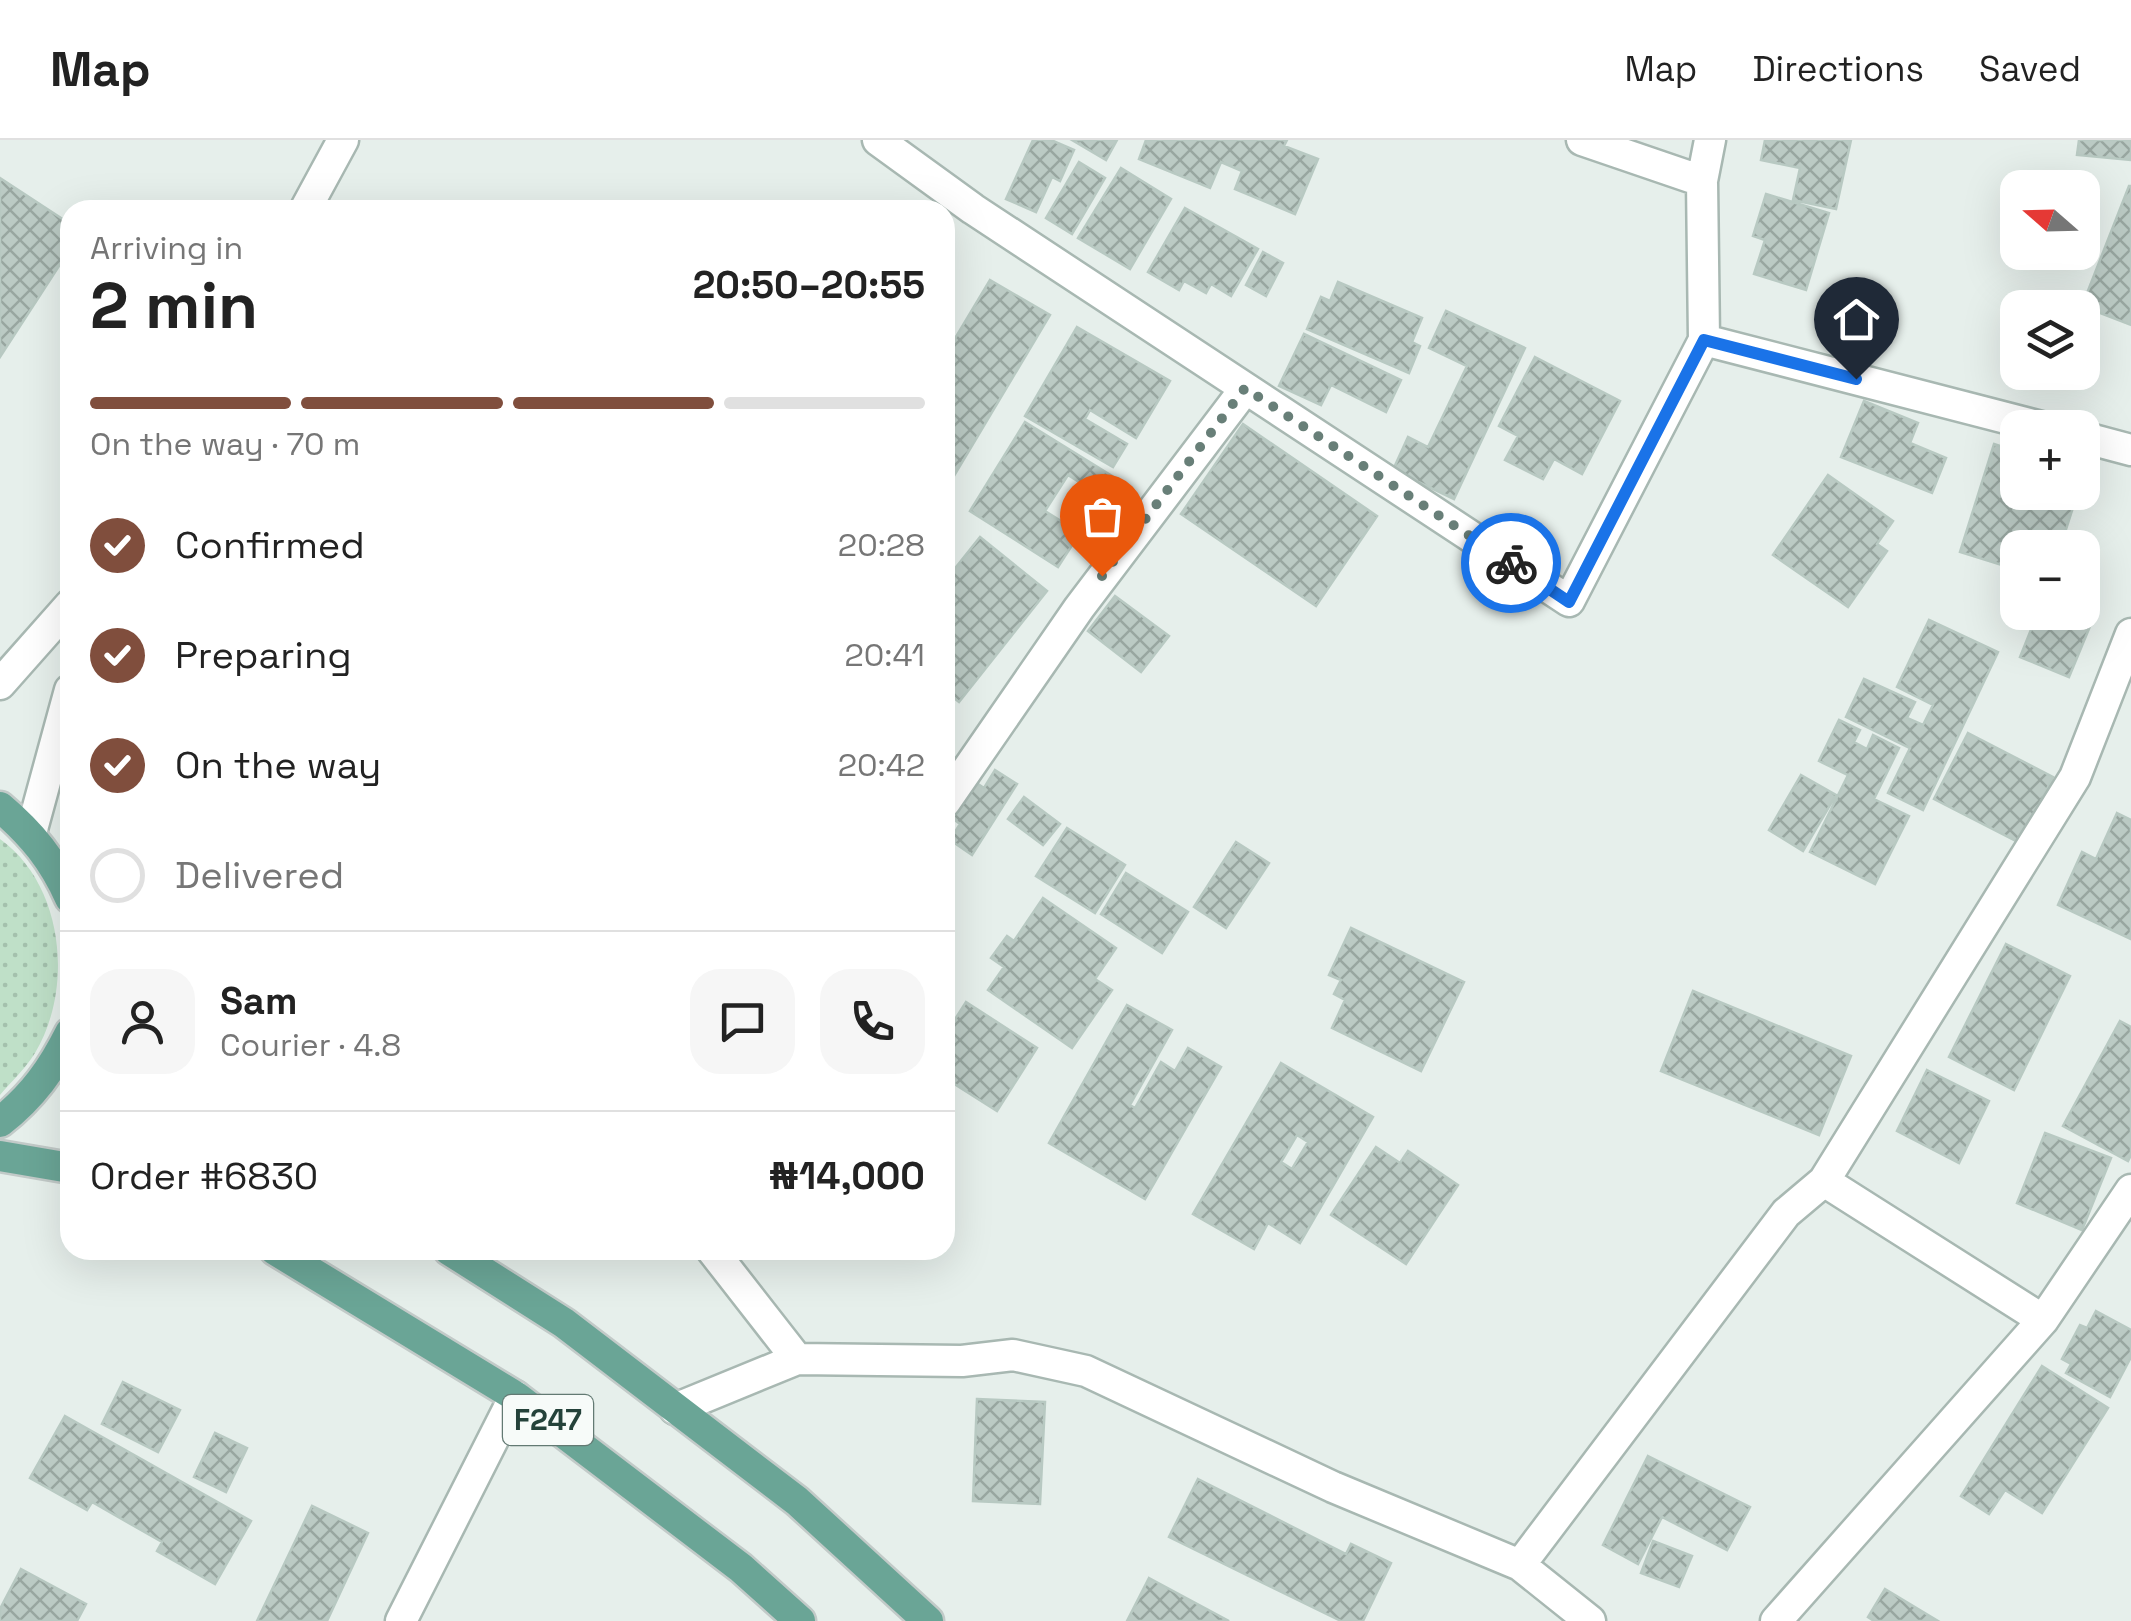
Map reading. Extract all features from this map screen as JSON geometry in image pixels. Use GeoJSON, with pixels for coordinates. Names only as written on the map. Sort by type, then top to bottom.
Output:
{"type":"FeatureCollection","features":[{"type":"Feature","properties":{"kind":"main road"},"geometry":{"type":"LineString","coordinates":[[0,807],[30,834],[60,876]]}},
{"type":"Feature","properties":{"kind":"main road"},"geometry":{"type":"LineString","coordinates":[[0,1122],[23,1104],[51,1071],[60,1053]]}},
{"type":"Feature","properties":{"kind":"main road"},"geometry":{"type":"LineString","coordinates":[[0,1156],[60,1166]]}},
{"type":"Feature","properties":{"kind":"main road","name":"F247"},"geometry":{"type":"LineString","coordinates":[[291,1260],[515,1396],[741,1568],[800,1621]]}},
{"type":"Feature","properties":{"kind":"main road","name":"F247"},"geometry":{"type":"LineString","coordinates":[[465,1260],[564,1323],[797,1502],[928,1621]]}},
{"type":"Feature","properties":{"kind":"street"},"geometry":{"type":"LineString","coordinates":[[310,200],[343,140]]}},
{"type":"Feature","properties":{"kind":"street"},"geometry":{"type":"LineString","coordinates":[[878,140],[973,209],[1569,602],[1704,340],[1702,181],[1710,140]]}},
{"type":"Feature","properties":{"kind":"street"},"geometry":{"type":"LineString","coordinates":[[1582,140],[1702,181]]}},
{"type":"Feature","properties":{"kind":"street"},"geometry":{"type":"LineString","coordinates":[[1704,340],[2000,416]]}},
{"type":"Feature","properties":{"kind":"street"},"geometry":{"type":"LineString","coordinates":[[955,788],[1079,608],[1245,388]]}},
{"type":"Feature","properties":{"kind":"street"},"geometry":{"type":"LineString","coordinates":[[2100,442],[2131,450]]}},
{"type":"Feature","properties":{"kind":"street"},"geometry":{"type":"LineString","coordinates":[[0,684],[60,615]]}},
{"type":"Feature","properties":{"kind":"street"},"geometry":{"type":"LineString","coordinates":[[1520,1565],[1786,1214],[1824,1181],[2075,777],[2131,634]]}},
{"type":"Feature","properties":{"kind":"street"},"geometry":{"type":"LineString","coordinates":[[30,834],[60,726]]}},
{"type":"Feature","properties":{"kind":"street"},"geometry":{"type":"LineString","coordinates":[[1824,1181],[2043,1320]]}},
{"type":"Feature","properties":{"kind":"street"},"geometry":{"type":"LineString","coordinates":[[1776,1621],[2043,1320],[2131,1190]]}},
{"type":"Feature","properties":{"kind":"street"},"geometry":{"type":"LineString","coordinates":[[720,1260],[797,1360]]}},
{"type":"Feature","properties":{"kind":"street"},"geometry":{"type":"LineString","coordinates":[[675,1408],[797,1360],[962,1361],[1013,1355],[1086,1372],[1332,1487],[1520,1565],[1590,1621]]}},
{"type":"Feature","properties":{"kind":"street"},"geometry":{"type":"LineString","coordinates":[[401,1621],[515,1396]]}},
{"type":"Feature","properties":{"kind":"green space"},"geometry":{"type":"Polygon","coordinates":[[[0,839],[38,883],[56,939],[58,969],[47,1027],[31,1059],[0,1095],[0,839]]]}},
{"type":"Feature","properties":{"kind":"building"},"geometry":{"type":"Polygon","coordinates":[[[1033,140],[1051,140],[1074,150],[1060,181],[1052,177],[1036,212],[1006,199],[1033,140]]]}},
{"type":"Feature","properties":{"kind":"building"},"geometry":{"type":"Polygon","coordinates":[[[1072,140],[1117,140],[1106,160],[1072,140]]]}},
{"type":"Feature","properties":{"kind":"building"},"geometry":{"type":"Polygon","coordinates":[[[1146,140],[1287,140],[1284,146],[1318,159],[1295,214],[1235,189],[1242,171],[1221,162],[1210,188],[1139,159],[1146,140]]]}},
{"type":"Feature","properties":{"kind":"building"},"geometry":{"type":"Polygon","coordinates":[[[1765,140],[1851,140],[1836,209],[1793,200],[1800,168],[1761,160],[1765,140]]]}},
{"type":"Feature","properties":{"kind":"building"},"geometry":{"type":"Polygon","coordinates":[[[2079,140],[2131,140],[2131,160],[2077,155],[2079,140]]]}},
{"type":"Feature","properties":{"kind":"building"},"geometry":{"type":"Polygon","coordinates":[[[1079,162],[1105,178],[1072,234],[1046,218],[1079,162]]]}},
{"type":"Feature","properties":{"kind":"building"},"geometry":{"type":"Polygon","coordinates":[[[1121,168],[1171,199],[1130,269],[1078,238],[1121,168]]]}},
{"type":"Feature","properties":{"kind":"building"},"geometry":{"type":"Polygon","coordinates":[[[0,178],[60,217],[60,264],[0,357],[0,178]]]}},
{"type":"Feature","properties":{"kind":"building"},"geometry":{"type":"Polygon","coordinates":[[[2131,186],[2131,325],[2100,313],[2100,290],[2088,290],[2096,270],[2100,270],[2100,260],[2131,186]]]}},
{"type":"Feature","properties":{"kind":"building"},"geometry":{"type":"Polygon","coordinates":[[[1766,194],[1829,213],[1806,290],[1754,274],[1765,240],[1753,236],[1766,194]]]}},
{"type":"Feature","properties":{"kind":"building"},"geometry":{"type":"Polygon","coordinates":[[[1185,208],[1258,249],[1231,296],[1211,284],[1206,293],[1184,281],[1179,290],[1148,272],[1185,208]]]}},
{"type":"Feature","properties":{"kind":"building"},"geometry":{"type":"Polygon","coordinates":[[[1263,252],[1283,263],[1266,296],[1246,285],[1263,252]]]}},
{"type":"Feature","properties":{"kind":"building"},"geometry":{"type":"Polygon","coordinates":[[[990,280],[1050,315],[955,474],[955,338],[990,280]]]}},
{"type":"Feature","properties":{"kind":"building"},"geometry":{"type":"Polygon","coordinates":[[[1338,282],[1422,318],[1412,342],[1420,346],[1409,373],[1307,329],[1321,297],[1330,301],[1338,282]]]}},
{"type":"Feature","properties":{"kind":"building"},"geometry":{"type":"Polygon","coordinates":[[[1446,311],[1525,348],[1454,499],[1393,470],[1408,437],[1428,447],[1467,366],[1429,348],[1446,311]]]}},
{"type":"Feature","properties":{"kind":"building"},"geometry":{"type":"Polygon","coordinates":[[[1077,327],[1170,381],[1136,438],[1090,410],[1085,419],[1127,444],[1113,467],[1025,416],[1077,327]]]}},
{"type":"Feature","properties":{"kind":"building"},"geometry":{"type":"Polygon","coordinates":[[[1304,334],[1401,380],[1386,412],[1331,385],[1321,405],[1279,386],[1304,334]]]}},
{"type":"Feature","properties":{"kind":"building"},"geometry":{"type":"Polygon","coordinates":[[[1535,357],[1620,401],[1582,474],[1554,459],[1543,479],[1505,460],[1518,436],[1499,426],[1535,357]]]}},
{"type":"Feature","properties":{"kind":"building"},"geometry":{"type":"Polygon","coordinates":[[[1864,401],[1918,423],[1910,443],[1946,458],[1932,493],[1841,457],[1864,401]]]}},
{"type":"Feature","properties":{"kind":"building"},"geometry":{"type":"Polygon","coordinates":[[[1025,422],[1112,476],[1101,496],[1068,475],[1045,511],[1080,533],[1058,567],[970,511],[1025,422]]]}},
{"type":"Feature","properties":{"kind":"building"},"geometry":{"type":"Polygon","coordinates":[[[1243,424],[1377,516],[1316,606],[1181,514],[1243,424]]]}},
{"type":"Feature","properties":{"kind":"building"},"geometry":{"type":"Polygon","coordinates":[[[1994,444],[2000,446],[2000,510],[2072,510],[2066,530],[2000,530],[2000,564],[1960,552],[1994,444]]]}},
{"type":"Feature","properties":{"kind":"building"},"geometry":{"type":"Polygon","coordinates":[[[1828,475],[1893,521],[1877,544],[1887,551],[1848,607],[1773,555],[1828,475]]]}},
{"type":"Feature","properties":{"kind":"building"},"geometry":{"type":"Polygon","coordinates":[[[980,537],[1047,591],[959,702],[955,699],[955,568],[980,537]]]}},
{"type":"Feature","properties":{"kind":"building"},"geometry":{"type":"Polygon","coordinates":[[[1115,596],[1169,636],[1141,672],[1088,631],[1115,596]]]}},
{"type":"Feature","properties":{"kind":"building"},"geometry":{"type":"Polygon","coordinates":[[[1929,620],[1998,652],[1923,810],[1888,793],[1910,748],[1846,717],[1864,679],[1915,702],[1907,718],[1923,725],[1933,705],[1897,687],[1929,620]]]}},
{"type":"Feature","properties":{"kind":"building"},"geometry":{"type":"Polygon","coordinates":[[[2031,630],[2088,630],[2069,677],[2020,657],[2031,630]]]}},
{"type":"Feature","properties":{"kind":"building"},"geometry":{"type":"Polygon","coordinates":[[[1839,720],[1860,730],[1854,742],[1867,749],[1873,735],[1899,748],[1874,799],[1909,816],[1875,884],[1810,852],[1848,775],[1819,761],[1839,720]]]}},
{"type":"Feature","properties":{"kind":"building"},"geometry":{"type":"Polygon","coordinates":[[[1968,733],[2053,777],[2020,843],[1934,799],[1968,733]]]}},
{"type":"Feature","properties":{"kind":"building"},"geometry":{"type":"Polygon","coordinates":[[[995,770],[1017,784],[972,855],[955,843],[960,824],[955,813],[975,782],[984,788],[995,770]]]}},
{"type":"Feature","properties":{"kind":"building"},"geometry":{"type":"Polygon","coordinates":[[[1801,775],[1836,795],[1803,851],[1769,830],[1801,775]]]}},
{"type":"Feature","properties":{"kind":"building"},"geometry":{"type":"Polygon","coordinates":[[[1024,797],[1060,824],[1043,845],[1008,819],[1024,797]]]}},
{"type":"Feature","properties":{"kind":"building"},"geometry":{"type":"Polygon","coordinates":[[[2117,813],[2131,820],[2131,939],[2058,905],[2082,852],[2096,859],[2117,813]]]}},
{"type":"Feature","properties":{"kind":"building"},"geometry":{"type":"Polygon","coordinates":[[[1067,828],[1125,865],[1095,913],[1036,876],[1067,828]]]}},
{"type":"Feature","properties":{"kind":"building"},"geometry":{"type":"Polygon","coordinates":[[[1236,842],[1269,863],[1226,928],[1194,907],[1236,842]]]}},
{"type":"Feature","properties":{"kind":"building"},"geometry":{"type":"Polygon","coordinates":[[[1126,873],[1188,912],[1162,953],[1101,914],[1126,873]]]}},
{"type":"Feature","properties":{"kind":"building"},"geometry":{"type":"Polygon","coordinates":[[[1043,898],[1116,948],[1095,979],[1112,990],[1072,1048],[988,990],[1004,967],[991,958],[1007,936],[1014,941],[1043,898]]]}},
{"type":"Feature","properties":{"kind":"building"},"geometry":{"type":"Polygon","coordinates":[[[1351,928],[1464,982],[1421,1071],[1332,1028],[1345,1000],[1334,994],[1341,980],[1329,975],[1351,928]]]}},
{"type":"Feature","properties":{"kind":"building"},"geometry":{"type":"Polygon","coordinates":[[[2006,944],[2070,976],[2014,1090],[1949,1057],[2006,944]]]}},
{"type":"Feature","properties":{"kind":"building"},"geometry":{"type":"Polygon","coordinates":[[[1693,991],[1851,1056],[1819,1135],[1661,1071],[1693,991]]]}},
{"type":"Feature","properties":{"kind":"building"},"geometry":{"type":"Polygon","coordinates":[[[966,1002],[1037,1048],[997,1111],[955,1084],[955,1019],[966,1002]]]}},
{"type":"Feature","properties":{"kind":"building"},"geometry":{"type":"Polygon","coordinates":[[[1127,1005],[1172,1030],[1130,1105],[1135,1108],[1161,1062],[1175,1071],[1188,1048],[1221,1067],[1145,1199],[1049,1143],[1127,1005]]]}},
{"type":"Feature","properties":{"kind":"building"},"geometry":{"type":"Polygon","coordinates":[[[2120,1021],[2131,1027],[2128,1161],[2063,1126],[2120,1021]]]}},
{"type":"Feature","properties":{"kind":"building"},"geometry":{"type":"Polygon","coordinates":[[[1281,1063],[1373,1117],[1300,1243],[1268,1223],[1254,1249],[1193,1214],[1281,1063]],[[1297,1135],[1281,1162],[1292,1169],[1308,1142],[1297,1135]]]}},
{"type":"Feature","properties":{"kind":"building"},"geometry":{"type":"Polygon","coordinates":[[[1927,1070],[1989,1101],[1959,1163],[1897,1131],[1927,1070]]]}},
{"type":"Feature","properties":{"kind":"building"},"geometry":{"type":"Polygon","coordinates":[[[2045,1133],[2111,1158],[2082,1230],[2017,1203],[2045,1133]]]}},
{"type":"Feature","properties":{"kind":"building"},"geometry":{"type":"Polygon","coordinates":[[[1376,1147],[1400,1163],[1408,1151],[1458,1185],[1406,1264],[1331,1215],[1376,1147]]]}},
{"type":"Feature","properties":{"kind":"building"},"geometry":{"type":"Polygon","coordinates":[[[2096,1311],[2131,1330],[2131,1357],[2110,1397],[2066,1373],[2071,1364],[2062,1359],[2080,1325],[2087,1328],[2096,1311]]]}},
{"type":"Feature","properties":{"kind":"building"},"geometry":{"type":"Polygon","coordinates":[[[2042,1366],[2108,1408],[2042,1513],[2005,1490],[1989,1514],[1961,1496],[2042,1366]]]}},
{"type":"Feature","properties":{"kind":"building"},"geometry":{"type":"Polygon","coordinates":[[[123,1382],[180,1410],[158,1452],[102,1424],[123,1382]]]}},
{"type":"Feature","properties":{"kind":"building"},"geometry":{"type":"Polygon","coordinates":[[[977,1399],[1045,1402],[1040,1504],[973,1501],[977,1399]]]}},
{"type":"Feature","properties":{"kind":"building"},"geometry":{"type":"Polygon","coordinates":[[[65,1416],[251,1521],[215,1584],[157,1551],[162,1542],[92,1502],[87,1510],[30,1478],[65,1416]]]}},
{"type":"Feature","properties":{"kind":"building"},"geometry":{"type":"Polygon","coordinates":[[[215,1433],[247,1448],[226,1492],[194,1477],[215,1433]]]}},
{"type":"Feature","properties":{"kind":"building"},"geometry":{"type":"Polygon","coordinates":[[[1648,1456],[1750,1507],[1727,1550],[1662,1517],[1638,1564],[1603,1545],[1648,1456]]]}},
{"type":"Feature","properties":{"kind":"building"},"geometry":{"type":"Polygon","coordinates":[[[1198,1479],[1346,1554],[1351,1544],[1391,1563],[1363,1621],[1341,1621],[1169,1537],[1198,1479]]]}},
{"type":"Feature","properties":{"kind":"building"},"geometry":{"type":"Polygon","coordinates":[[[312,1506],[368,1533],[327,1621],[257,1621],[312,1506]]]}},
{"type":"Feature","properties":{"kind":"building"},"geometry":{"type":"Polygon","coordinates":[[[1653,1541],[1692,1556],[1679,1587],[1641,1573],[1653,1541]]]}},
{"type":"Feature","properties":{"kind":"building"},"geometry":{"type":"Polygon","coordinates":[[[21,1569],[86,1604],[77,1621],[0,1621],[0,1609],[21,1569]]]}},
{"type":"Feature","properties":{"kind":"building"},"geometry":{"type":"Polygon","coordinates":[[[1149,1578],[1229,1621],[1127,1621],[1149,1578]]]}},
{"type":"Feature","properties":{"kind":"building"},"geometry":{"type":"Polygon","coordinates":[[[1885,1589],[1938,1621],[1874,1621],[1868,1617],[1885,1589]]]}},
{"type":"Feature","properties":{"kind":"way so far"},"geometry":{"type":"LineString","coordinates":[[1102,576],[1245,388],[1511,563]]}},
{"type":"Feature","properties":{"kind":"route"},"geometry":{"type":"LineString","coordinates":[[1511,563],[1569,602],[1704,340],[1856,379]]}}]}
